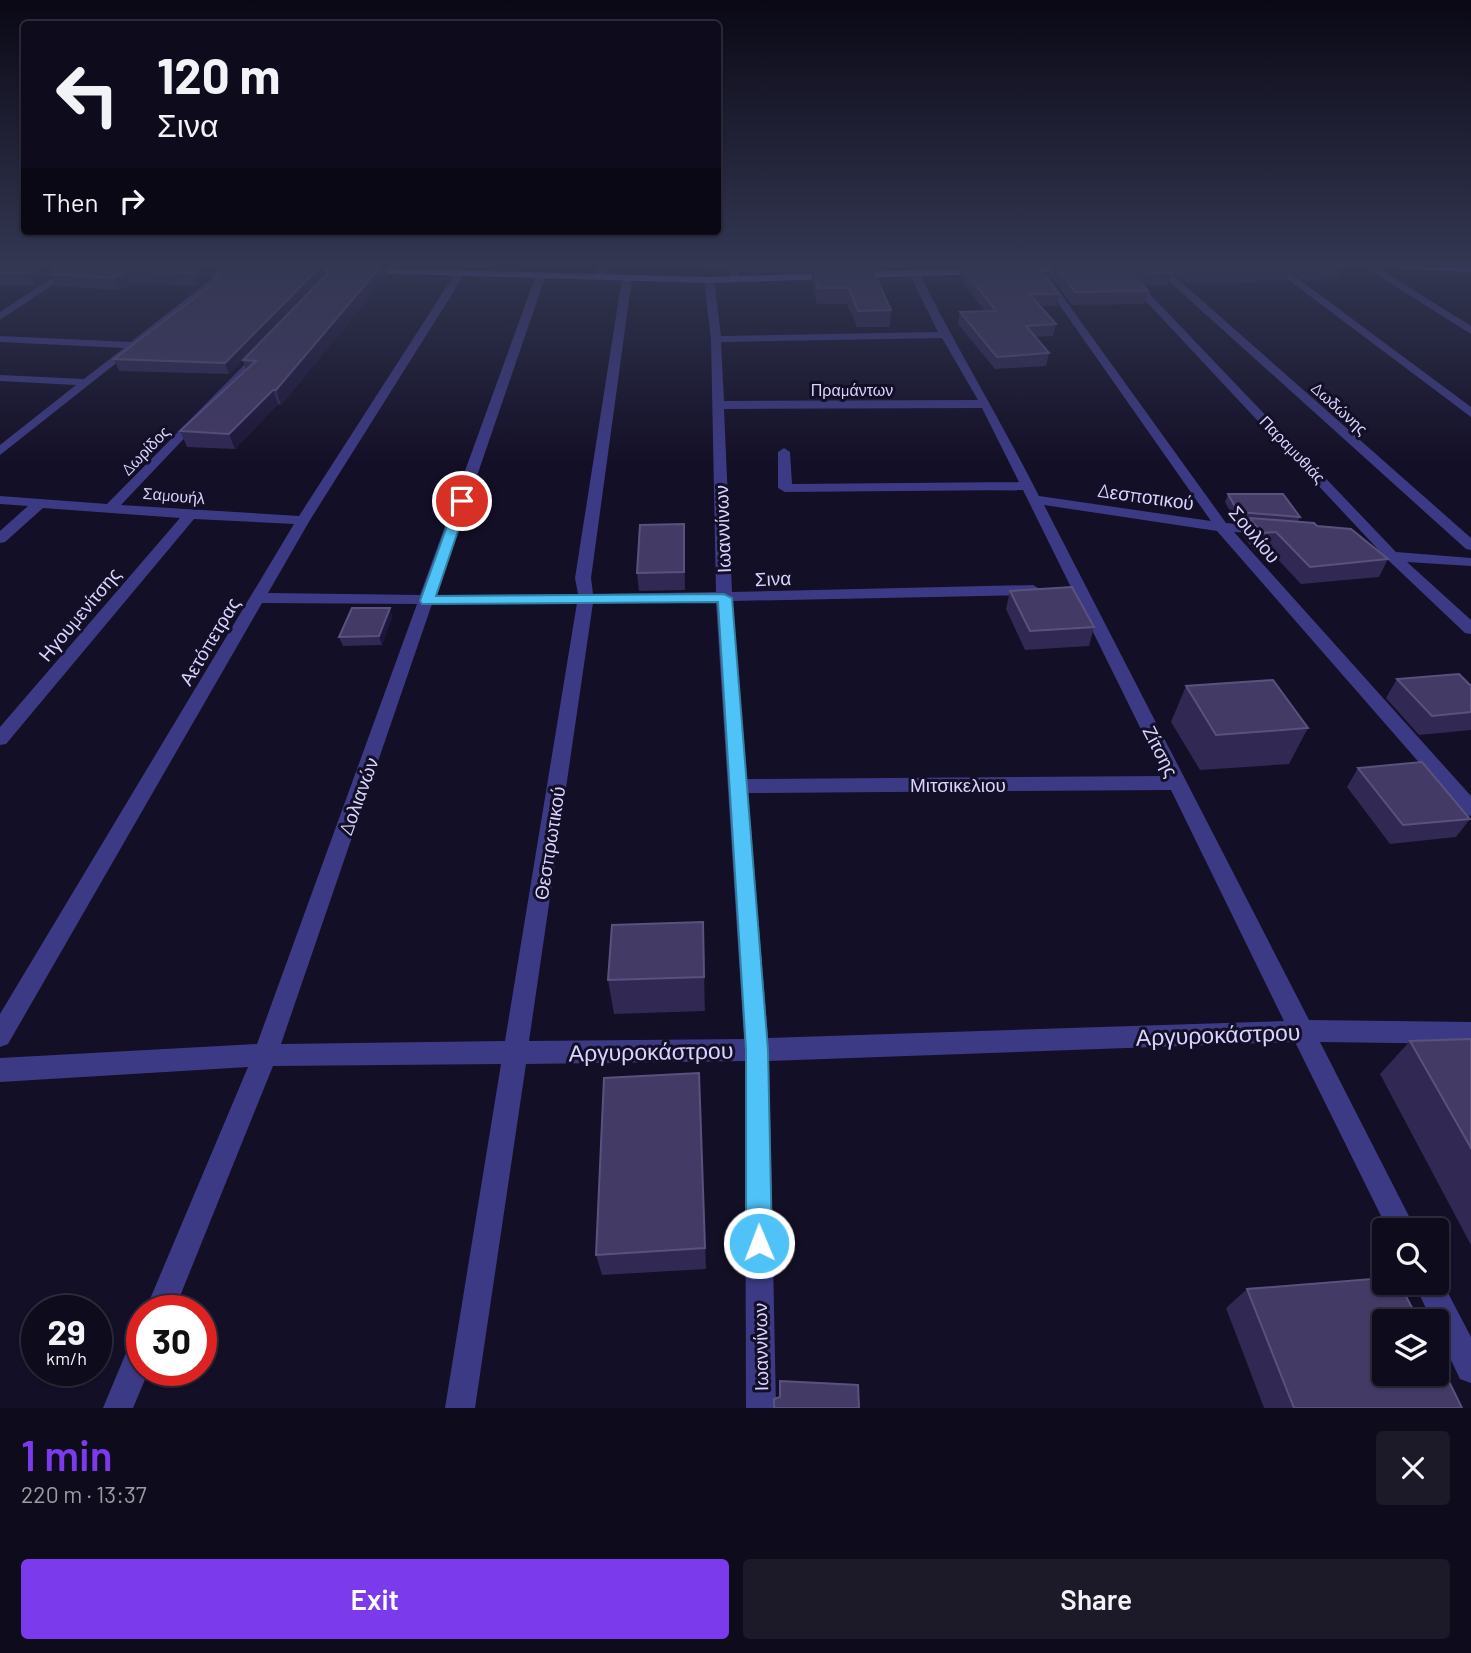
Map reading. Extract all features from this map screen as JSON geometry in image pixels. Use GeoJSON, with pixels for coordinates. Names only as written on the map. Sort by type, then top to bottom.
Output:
{"type":"FeatureCollection","features":[{"type":"Feature","properties":{"kind":"street"},"geometry":{"type":"LineString","coordinates":[[0,451],[148,332]]}},
{"type":"Feature","properties":{"kind":"street","name":"Αετόπετρας"},"geometry":{"type":"LineString","coordinates":[[0,1035],[303,520],[430,332]]}},
{"type":"Feature","properties":{"kind":"street","name":"Δολιανών"},"geometry":{"type":"LineString","coordinates":[[166,1295],[265,1055],[521,332]]}},
{"type":"Feature","properties":{"kind":"street","name":"Θεσπρωτικού"},"geometry":{"type":"LineString","coordinates":[[460,1408],[586,598],[583,578],[619,332]]}},
{"type":"Feature","properties":{"kind":"street","name":"Ιωαννίνων"},"geometry":{"type":"LineString","coordinates":[[715,332],[724,598],[757,1050],[761,1408]]}},
{"type":"Feature","properties":{"kind":"street","name":"Ζίτσης"},"geometry":{"type":"LineString","coordinates":[[943,332],[986,404],[1031,493],[1065,589],[1176,783],[1396,1218]]}},
{"type":"Feature","properties":{"kind":"street","name":"Σουλίου"},"geometry":{"type":"LineString","coordinates":[[1083,332],[1222,527],[1471,809]]}},
{"type":"Feature","properties":{"kind":"street","name":"Παραμυθιάς"},"geometry":{"type":"LineString","coordinates":[[1181,332],[1392,556],[1471,629]]}},
{"type":"Feature","properties":{"kind":"street","name":"Δωδώνης"},"geometry":{"type":"LineString","coordinates":[[1231,332],[1471,546]]}},
{"type":"Feature","properties":{"kind":"street"},"geometry":{"type":"LineString","coordinates":[[1363,332],[1471,413]]}},
{"type":"Feature","properties":{"kind":"street"},"geometry":{"type":"LineString","coordinates":[[716,339],[945,335]]}},
{"type":"Feature","properties":{"kind":"street"},"geometry":{"type":"LineString","coordinates":[[0,339],[131,345]]}},
{"type":"Feature","properties":{"kind":"street","name":"Δωρίδος"},"geometry":{"type":"LineString","coordinates":[[112,508],[266,346]]}},
{"type":"Feature","properties":{"kind":"street"},"geometry":{"type":"LineString","coordinates":[[0,378],[83,382]]}},
{"type":"Feature","properties":{"kind":"street","name":"Πραμάντων"},"geometry":{"type":"LineString","coordinates":[[718,405],[986,404]]}},
{"type":"Feature","properties":{"kind":"street","name":"Δεσποτικού"},"geometry":{"type":"LineString","coordinates":[[784,453],[785,488],[1031,493],[1222,527],[1287,532]]}},
{"type":"Feature","properties":{"kind":"street","name":"Σαμουήλ"},"geometry":{"type":"LineString","coordinates":[[0,500],[190,515],[303,520]]}},
{"type":"Feature","properties":{"kind":"street"},"geometry":{"type":"LineString","coordinates":[[0,539],[41,502]]}},
{"type":"Feature","properties":{"kind":"street","name":"Ηγουμενίτσης"},"geometry":{"type":"LineString","coordinates":[[0,739],[190,515]]}},
{"type":"Feature","properties":{"kind":"street"},"geometry":{"type":"LineString","coordinates":[[1352,537],[1378,539]]}},
{"type":"Feature","properties":{"kind":"street"},"geometry":{"type":"LineString","coordinates":[[1392,556],[1471,562]]}},
{"type":"Feature","properties":{"kind":"street","name":"Σινα"},"geometry":{"type":"LineString","coordinates":[[259,598],[427,601],[724,598],[1065,589]]}},
{"type":"Feature","properties":{"kind":"street","name":"Μιτσικελιου"},"geometry":{"type":"LineString","coordinates":[[739,786],[1176,783]]}},
{"type":"Feature","properties":{"kind":"street","name":"Αργυροκάστρου"},"geometry":{"type":"LineString","coordinates":[[0,1070],[265,1055],[757,1050],[1301,1031],[1471,1033]]}},
{"type":"Feature","properties":{"kind":"street"},"geometry":{"type":"LineString","coordinates":[[1434,1295],[1471,1368]]}},
{"type":"Feature","properties":{"kind":"street"},"geometry":{"type":"LineString","coordinates":[[118,1408],[127,1386]]}},
{"type":"Feature","properties":{"kind":"building"},"geometry":{"type":"Polygon","coordinates":[[[150,332],[256,332],[225,363],[114,359],[150,332]]]}},
{"type":"Feature","properties":{"kind":"building"},"geometry":{"type":"Polygon","coordinates":[[[271,332],[325,332],[276,390],[229,434],[180,431],[256,361],[243,360],[271,332]]]}},
{"type":"Feature","properties":{"kind":"building"},"geometry":{"type":"Polygon","coordinates":[[[976,332],[1031,332],[1049,353],[997,357],[976,332]]]}},
{"type":"Feature","properties":{"kind":"building"},"geometry":{"type":"Polygon","coordinates":[[[1228,494],[1283,494],[1300,517],[1238,512],[1228,494]]]}},
{"type":"Feature","properties":{"kind":"building"},"geometry":{"type":"Polygon","coordinates":[[[1249,518],[1351,529],[1388,559],[1310,567],[1276,532],[1262,533],[1249,518]]]}},
{"type":"Feature","properties":{"kind":"building"},"geometry":{"type":"Polygon","coordinates":[[[684,524],[684,572],[637,573],[640,525],[684,524]]]}},
{"type":"Feature","properties":{"kind":"building"},"geometry":{"type":"Polygon","coordinates":[[[1072,587],[1094,627],[1030,631],[1010,591],[1072,587]]]}},
{"type":"Feature","properties":{"kind":"building"},"geometry":{"type":"Polygon","coordinates":[[[352,608],[390,608],[379,636],[339,637],[352,608]]]}},
{"type":"Feature","properties":{"kind":"building"},"geometry":{"type":"Polygon","coordinates":[[[1459,674],[1471,686],[1471,712],[1432,716],[1397,679],[1459,674]]]}},
{"type":"Feature","properties":{"kind":"building"},"geometry":{"type":"Polygon","coordinates":[[[1273,680],[1308,728],[1216,735],[1186,686],[1273,680]]]}},
{"type":"Feature","properties":{"kind":"building"},"geometry":{"type":"Polygon","coordinates":[[[1422,762],[1470,819],[1403,825],[1358,768],[1422,762]]]}},
{"type":"Feature","properties":{"kind":"building"},"geometry":{"type":"Polygon","coordinates":[[[703,922],[704,977],[608,980],[612,925],[703,922]]]}},
{"type":"Feature","properties":{"kind":"building"},"geometry":{"type":"Polygon","coordinates":[[[1471,1039],[1471,1148],[1410,1041],[1471,1039]]]}},
{"type":"Feature","properties":{"kind":"building"},"geometry":{"type":"Polygon","coordinates":[[[699,1073],[705,1248],[596,1255],[604,1078],[699,1073]]]}},
{"type":"Feature","properties":{"kind":"building"},"geometry":{"type":"Polygon","coordinates":[[[1372,1279],[1372,1295],[1405,1295],[1413,1309],[1372,1309],[1372,1386],[1449,1386],[1449,1381],[1462,1408],[1294,1408],[1247,1289],[1372,1279]]]}},
{"type":"Feature","properties":{"kind":"building"},"geometry":{"type":"Polygon","coordinates":[[[780,1381],[858,1385],[859,1408],[774,1408],[774,1399],[780,1397],[780,1381]]]}},
{"type":"Feature","properties":{"kind":"route"},"geometry":{"type":"LineString","coordinates":[[462,501],[427,601],[724,598],[757,1050],[759,1243]]}}]}
